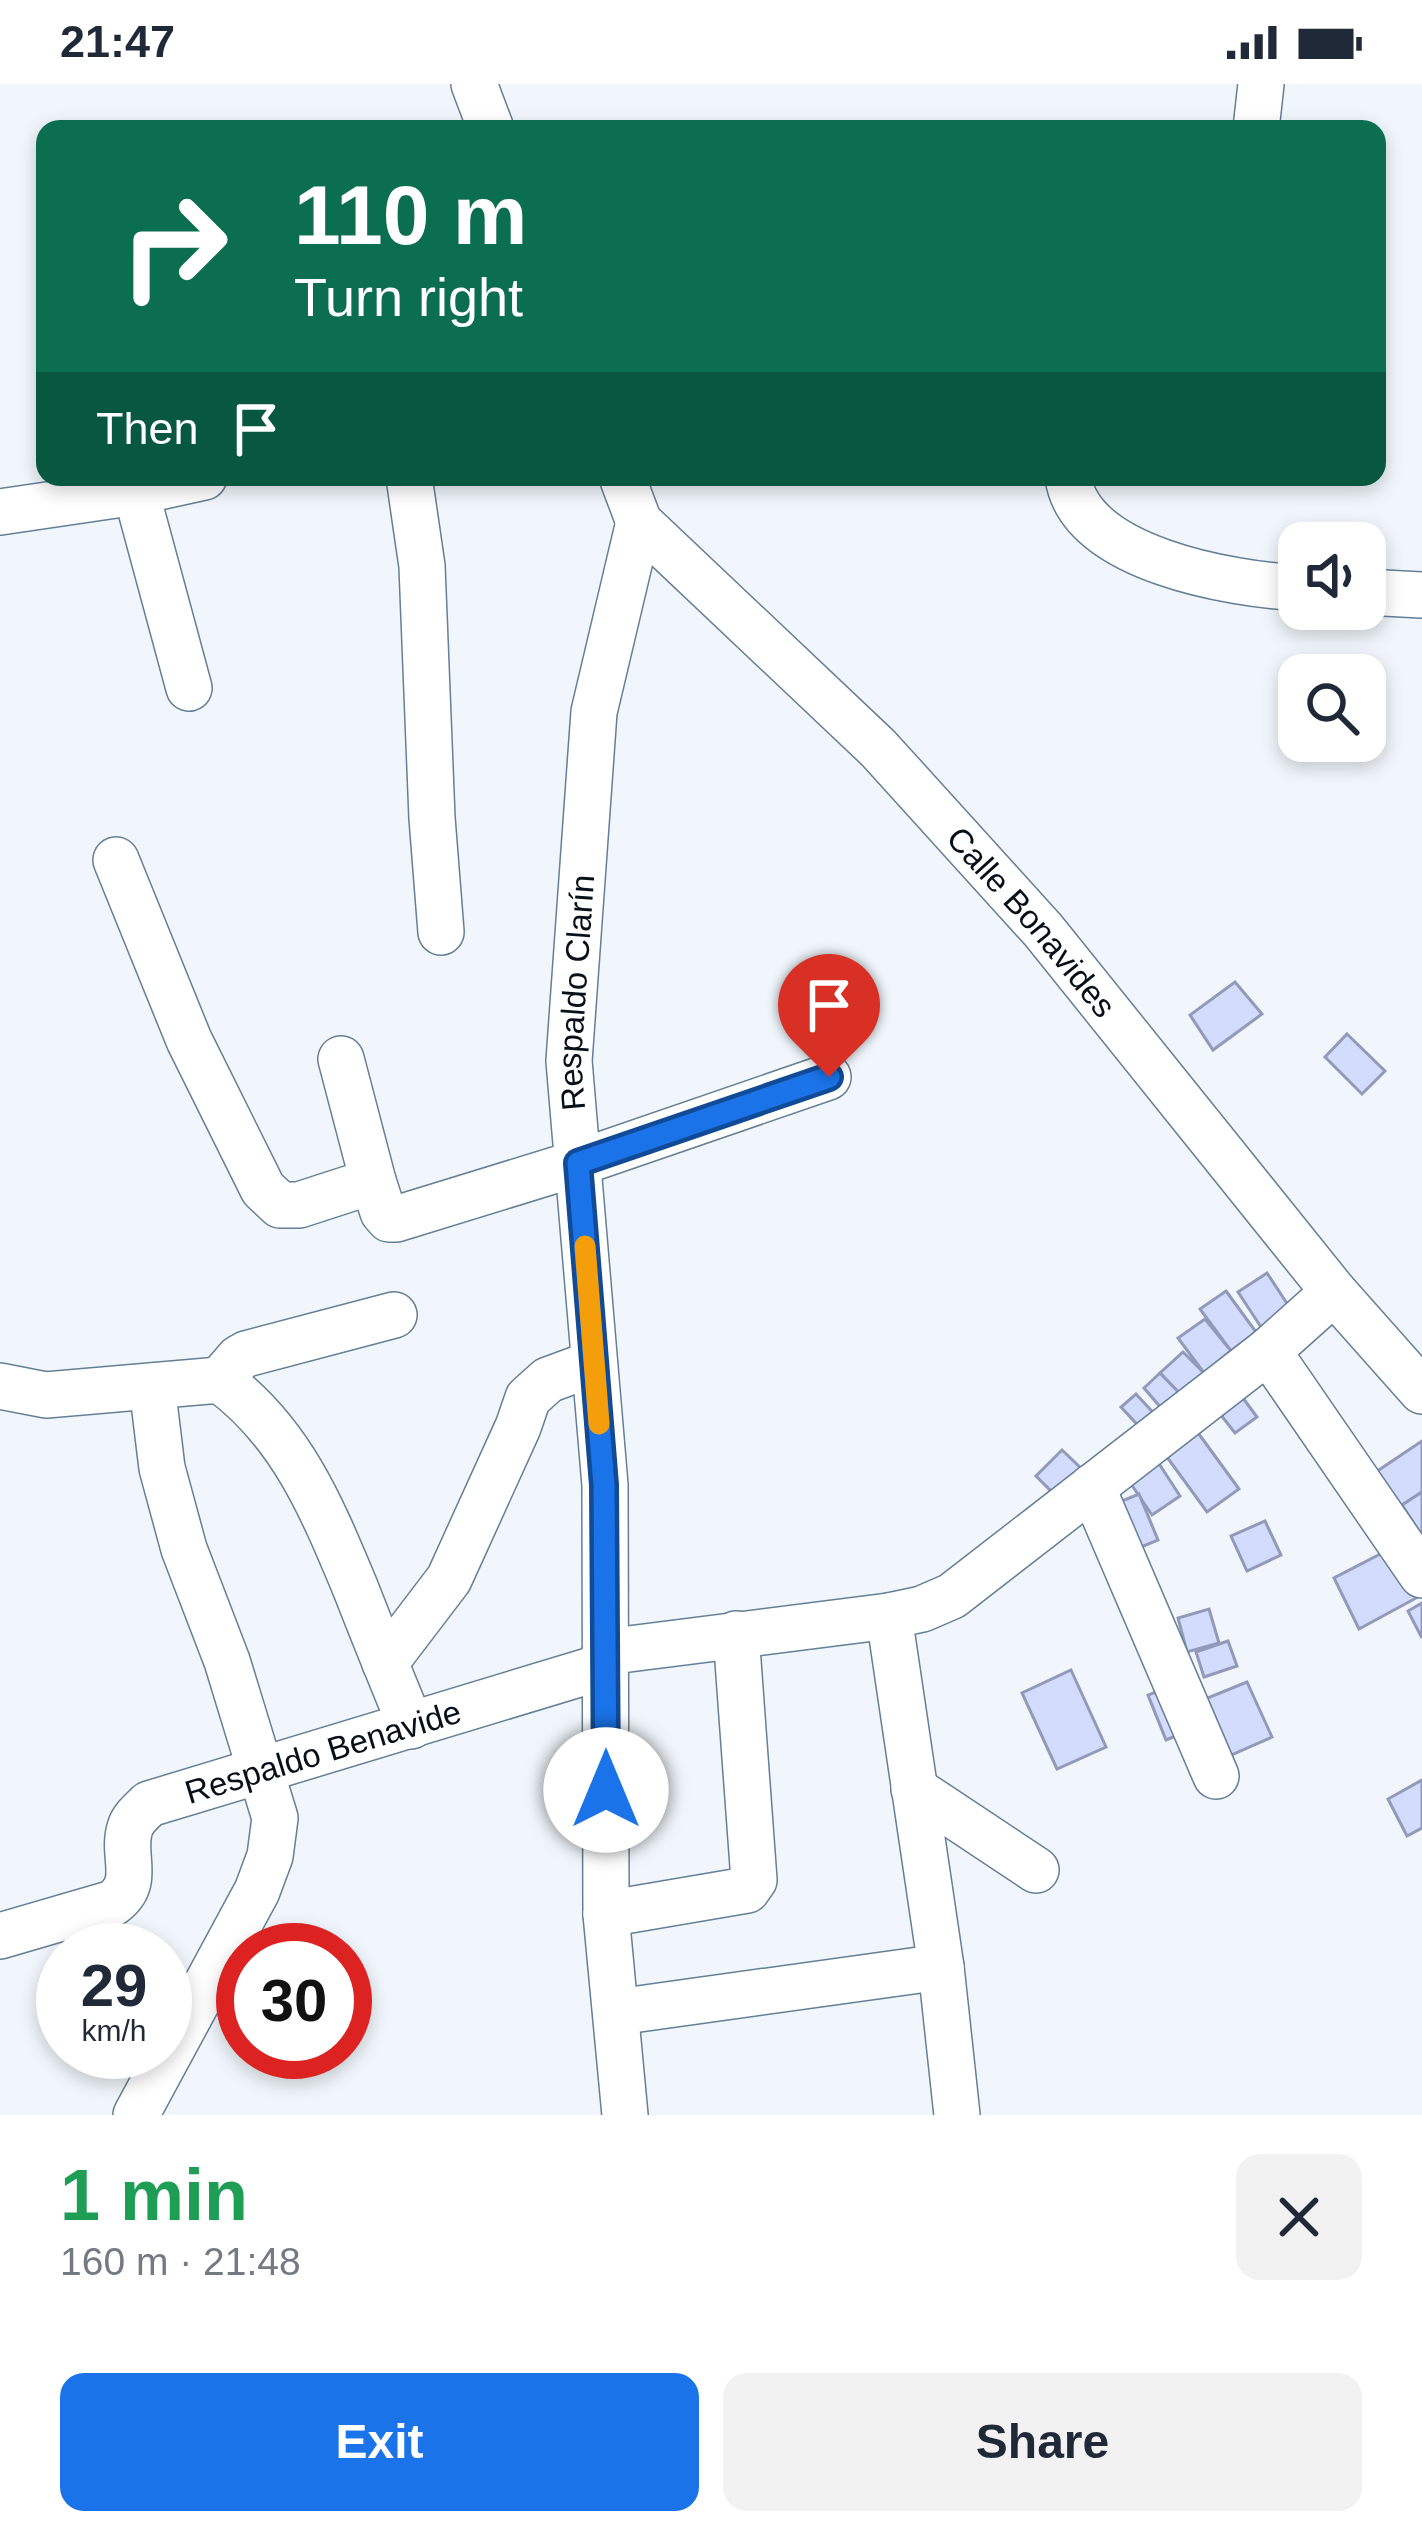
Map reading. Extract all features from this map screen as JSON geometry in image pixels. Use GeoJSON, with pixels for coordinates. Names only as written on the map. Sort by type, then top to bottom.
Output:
{"type":"FeatureCollection","features":[{"type":"Feature","properties":{"kind":"street"},"geometry":{"type":"LineString","coordinates":[[474,84],[488,120]]}},
{"type":"Feature","properties":{"kind":"street"},"geometry":{"type":"LineString","coordinates":[[1257,120],[1261,84]]}},
{"type":"Feature","properties":{"kind":"street"},"geometry":{"type":"LineString","coordinates":[[0,512],[163,486]]}},
{"type":"Feature","properties":{"kind":"street"},"geometry":{"type":"LineString","coordinates":[[410,486],[422,566],[441,932]]}},
{"type":"Feature","properties":{"kind":"street","name":"Calle Bonavides"},"geometry":{"type":"LineString","coordinates":[[625,486],[639,522],[878,748],[1043,930],[1334,1292],[1422,1391]]}},
{"type":"Feature","properties":{"kind":"street"},"geometry":{"type":"LineString","coordinates":[[1069,486],[1086,516],[1117,542],[1199,574],[1278,585]]}},
{"type":"Feature","properties":{"kind":"street"},"geometry":{"type":"LineString","coordinates":[[136,492],[189,688]]}},
{"type":"Feature","properties":{"kind":"street","name":"Respaldo Clarín"},"geometry":{"type":"LineString","coordinates":[[625,2115],[606,1914],[604,1485],[569,1061],[594,712],[639,522]]}},
{"type":"Feature","properties":{"kind":"street"},"geometry":{"type":"LineString","coordinates":[[1386,593],[1422,595]]}},
{"type":"Feature","properties":{"kind":"street"},"geometry":{"type":"LineString","coordinates":[[116,860],[189,1040],[263,1190],[280,1205],[299,1204],[373,1181]]}},
{"type":"Feature","properties":{"kind":"street"},"geometry":{"type":"LineString","coordinates":[[341,1059],[373,1181],[389,1220],[578,1163],[829,1077]]}},
{"type":"Feature","properties":{"kind":"street","name":"Respaldo Benavide"},"geometry":{"type":"LineString","coordinates":[[0,1936],[112,1904],[123,1896],[129,1886],[129,1831],[149,1804],[411,1726],[605,1659],[736,1634],[889,1616],[952,1596],[1268,1351],[1334,1292]]}},
{"type":"Feature","properties":{"kind":"street"},"geometry":{"type":"LineString","coordinates":[[220,1380],[246,1354],[394,1315]]}},
{"type":"Feature","properties":{"kind":"street"},"geometry":{"type":"LineString","coordinates":[[1268,1351],[1422,1575]]}},
{"type":"Feature","properties":{"kind":"street"},"geometry":{"type":"LineString","coordinates":[[386,1663],[449,1579],[528,1399],[548,1379],[594,1363]]}},
{"type":"Feature","properties":{"kind":"street"},"geometry":{"type":"LineString","coordinates":[[0,1386],[46,1395],[220,1380],[248,1401],[280,1438],[325,1514],[411,1726]]}},
{"type":"Feature","properties":{"kind":"street"},"geometry":{"type":"LineString","coordinates":[[136,2115],[257,1891],[270,1856],[275,1817],[227,1661],[184,1549],[162,1468],[152,1386]]}},
{"type":"Feature","properties":{"kind":"street"},"geometry":{"type":"LineString","coordinates":[[1092,1487],[1216,1776]]}},
{"type":"Feature","properties":{"kind":"street"},"geometry":{"type":"LineString","coordinates":[[889,1616],[941,1967],[957,2115]]}},
{"type":"Feature","properties":{"kind":"street"},"geometry":{"type":"LineString","coordinates":[[606,1914],[752,1886],[736,1634]]}},
{"type":"Feature","properties":{"kind":"street"},"geometry":{"type":"LineString","coordinates":[[914,1789],[1036,1870]]}},
{"type":"Feature","properties":{"kind":"street"},"geometry":{"type":"LineString","coordinates":[[617,2012],[941,1967]]}},
{"type":"Feature","properties":{"kind":"building"},"geometry":{"type":"Polygon","coordinates":[[[1235,982],[1262,1014],[1213,1050],[1190,1015],[1235,982]]]}},
{"type":"Feature","properties":{"kind":"building"},"geometry":{"type":"Polygon","coordinates":[[[1347,1034],[1385,1071],[1362,1094],[1325,1057],[1347,1034]]]}},
{"type":"Feature","properties":{"kind":"building"},"geometry":{"type":"Polygon","coordinates":[[[1267,1273],[1290,1308],[1261,1327],[1238,1292],[1267,1273]]]}},
{"type":"Feature","properties":{"kind":"building"},"geometry":{"type":"Polygon","coordinates":[[[1226,1291],[1256,1332],[1231,1351],[1200,1309],[1226,1291]]]}},
{"type":"Feature","properties":{"kind":"building"},"geometry":{"type":"Polygon","coordinates":[[[1205,1319],[1231,1351],[1204,1373],[1178,1338],[1205,1319]]]}},
{"type":"Feature","properties":{"kind":"building"},"geometry":{"type":"Polygon","coordinates":[[[1183,1352],[1204,1373],[1187,1401],[1160,1373],[1183,1352]]]}},
{"type":"Feature","properties":{"kind":"building"},"geometry":{"type":"Polygon","coordinates":[[[1160,1373],[1187,1401],[1169,1417],[1144,1388],[1160,1373]]]}},
{"type":"Feature","properties":{"kind":"building"},"geometry":{"type":"Polygon","coordinates":[[[1136,1394],[1160,1420],[1146,1434],[1121,1407],[1136,1394]]]}},
{"type":"Feature","properties":{"kind":"building"},"geometry":{"type":"Polygon","coordinates":[[[1240,1394],[1257,1417],[1235,1433],[1217,1410],[1240,1394]]]}},
{"type":"Feature","properties":{"kind":"building"},"geometry":{"type":"Polygon","coordinates":[[[1196,1430],[1239,1489],[1207,1512],[1164,1453],[1196,1430]]]}},
{"type":"Feature","properties":{"kind":"building"},"geometry":{"type":"Polygon","coordinates":[[[1422,1441],[1422,1492],[1398,1511],[1373,1474],[1422,1441]]]}},
{"type":"Feature","properties":{"kind":"building"},"geometry":{"type":"Polygon","coordinates":[[[1062,1450],[1085,1472],[1059,1499],[1036,1476],[1062,1450]]]}},
{"type":"Feature","properties":{"kind":"building"},"geometry":{"type":"Polygon","coordinates":[[[1156,1459],[1180,1496],[1152,1515],[1127,1478],[1156,1459]]]}},
{"type":"Feature","properties":{"kind":"building"},"geometry":{"type":"Polygon","coordinates":[[[1422,1492],[1422,1536],[1402,1505],[1422,1492]]]}},
{"type":"Feature","properties":{"kind":"building"},"geometry":{"type":"Polygon","coordinates":[[[1139,1494],[1158,1540],[1132,1551],[1112,1505],[1139,1494]]]}},
{"type":"Feature","properties":{"kind":"building"},"geometry":{"type":"Polygon","coordinates":[[[1265,1521],[1281,1555],[1247,1571],[1231,1536],[1265,1521]]]}},
{"type":"Feature","properties":{"kind":"building"},"geometry":{"type":"Polygon","coordinates":[[[1392,1548],[1418,1597],[1359,1629],[1334,1578],[1392,1548]]]}},
{"type":"Feature","properties":{"kind":"building"},"geometry":{"type":"Polygon","coordinates":[[[1422,1603],[1422,1638],[1408,1611],[1422,1603]]]}},
{"type":"Feature","properties":{"kind":"building"},"geometry":{"type":"Polygon","coordinates":[[[1209,1609],[1219,1643],[1187,1652],[1178,1618],[1209,1609]]]}},
{"type":"Feature","properties":{"kind":"building"},"geometry":{"type":"Polygon","coordinates":[[[1228,1641],[1237,1666],[1204,1677],[1196,1652],[1228,1641]]]}},
{"type":"Feature","properties":{"kind":"building"},"geometry":{"type":"Polygon","coordinates":[[[1071,1670],[1106,1747],[1057,1769],[1022,1693],[1071,1670]]]}},
{"type":"Feature","properties":{"kind":"building"},"geometry":{"type":"Polygon","coordinates":[[[1247,1682],[1272,1737],[1229,1756],[1205,1699],[1247,1682]]]}},
{"type":"Feature","properties":{"kind":"building"},"geometry":{"type":"Polygon","coordinates":[[[1171,1686],[1188,1731],[1166,1740],[1148,1695],[1171,1686]]]}},
{"type":"Feature","properties":{"kind":"building"},"geometry":{"type":"Polygon","coordinates":[[[1422,1780],[1422,1828],[1407,1836],[1388,1799],[1422,1780]]]}},
{"type":"Feature","properties":{"kind":"slow traffic"},"geometry":{"type":"LineString","coordinates":[[585,1246],[599,1424]]}},
{"type":"Feature","properties":{"kind":"route"},"geometry":{"type":"LineString","coordinates":[[606,1790],[604,1485],[578,1163],[829,1077]]}}]}
